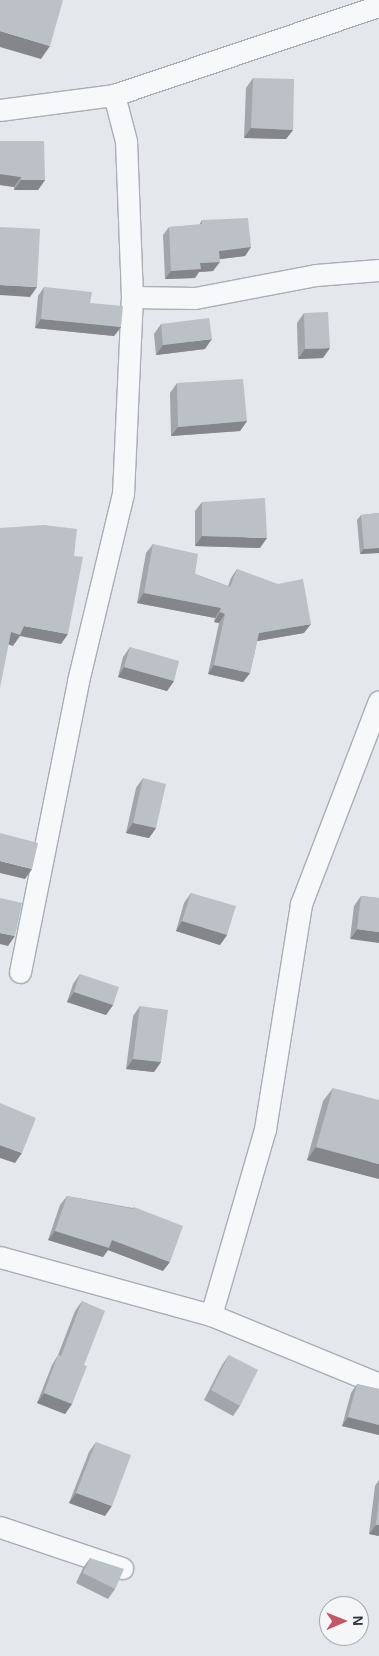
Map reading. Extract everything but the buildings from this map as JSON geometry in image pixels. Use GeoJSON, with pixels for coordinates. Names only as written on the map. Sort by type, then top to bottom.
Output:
{"type":"FeatureCollection","features":[{"type":"Feature","properties":{"kind":"street"},"geometry":{"type":"LineString","coordinates":[[0,110],[114,95],[379,6]]}},
{"type":"Feature","properties":{"kind":"street"},"geometry":{"type":"LineString","coordinates":[[20,972],[78,680],[123,494],[132,297],[126,141],[114,95]]}},
{"type":"Feature","properties":{"kind":"street"},"geometry":{"type":"LineString","coordinates":[[132,297],[195,298],[316,275],[379,270]]}},
{"type":"Feature","properties":{"kind":"street"},"geometry":{"type":"LineString","coordinates":[[211,1315],[265,1130],[301,904],[379,701]]}},
{"type":"Feature","properties":{"kind":"street"},"geometry":{"type":"LineString","coordinates":[[0,1257],[211,1315],[379,1384]]}},
{"type":"Feature","properties":{"kind":"street"},"geometry":{"type":"LineString","coordinates":[[0,1527],[122,1568]]}}]}
